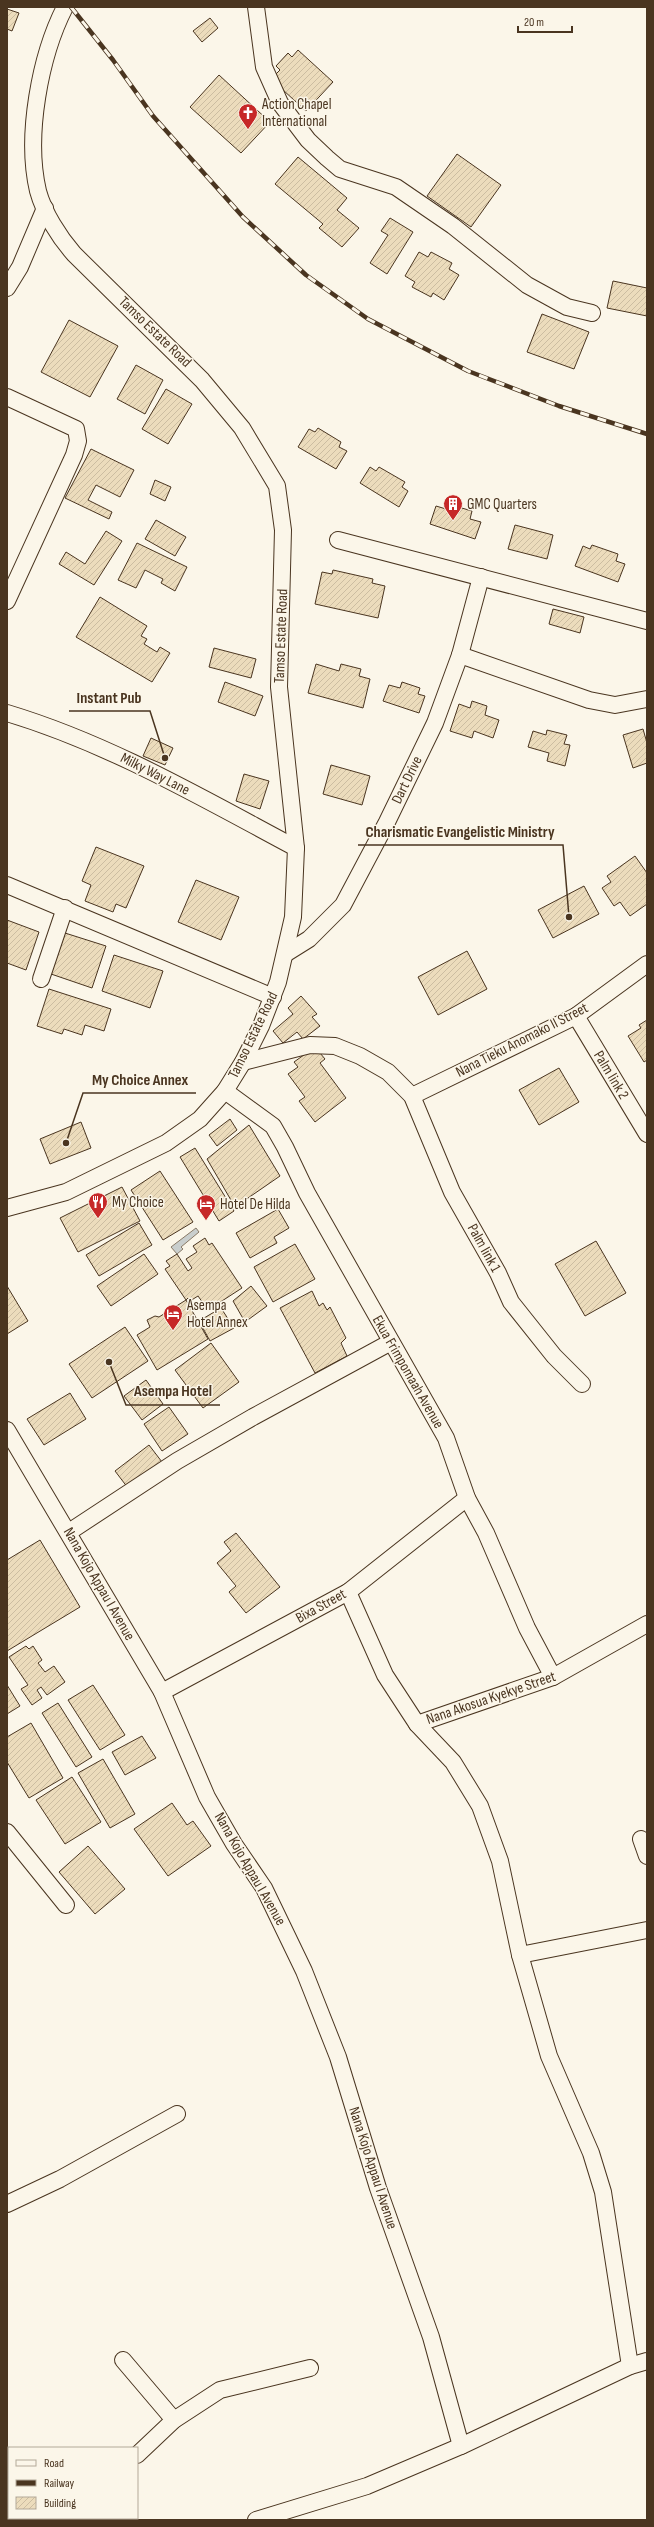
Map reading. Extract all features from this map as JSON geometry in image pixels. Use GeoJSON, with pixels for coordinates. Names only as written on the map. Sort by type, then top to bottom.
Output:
{"type":"FeatureCollection","features":[{"type":"Feature","properties":{"kind":"street","name":"Tamso Estate Road"},"geometry":{"type":"LineString","coordinates":[[7,1208],[66,1192],[166,1143],[200,1119],[225,1091],[243,1062],[273,997],[285,954],[293,917],[296,848],[279,687],[283,530],[277,486],[242,428],[202,380],[74,254],[65,243],[45,208],[38,191],[34,156],[36,118],[47,54],[65,7]]}},
{"type":"Feature","properties":{"kind":"street"},"geometry":{"type":"LineString","coordinates":[[256,7],[264,67],[280,103],[308,140],[327,158],[340,169],[396,187],[453,226],[527,285],[567,307],[592,313]]}},
{"type":"Feature","properties":{"kind":"street"},"geometry":{"type":"LineString","coordinates":[[7,288],[20,267],[45,208]]}},
{"type":"Feature","properties":{"kind":"street"},"geometry":{"type":"LineString","coordinates":[[7,397],[76,429],[78,441],[74,455],[7,601]]}},
{"type":"Feature","properties":{"kind":"street"},"geometry":{"type":"LineString","coordinates":[[338,540],[647,621]]}},
{"type":"Feature","properties":{"kind":"street","name":"Dart Drive"},"geometry":{"type":"LineString","coordinates":[[285,954],[309,939],[343,905],[435,723],[460,655],[481,577]]}},
{"type":"Feature","properties":{"kind":"street"},"geometry":{"type":"LineString","coordinates":[[460,655],[589,700],[615,705],[647,699]]}},
{"type":"Feature","properties":{"kind":"street","name":"Milky Way Lane"},"geometry":{"type":"LineString","coordinates":[[7,714],[47,725],[146,767],[296,848]]}},
{"type":"Feature","properties":{"kind":"street"},"geometry":{"type":"LineString","coordinates":[[7,885],[65,908],[273,997]]}},
{"type":"Feature","properties":{"kind":"street"},"geometry":{"type":"LineString","coordinates":[[41,979],[65,908]]}},
{"type":"Feature","properties":{"kind":"street","name":"Nana Tieku Anomako II Street"},"geometry":{"type":"LineString","coordinates":[[412,1096],[576,1016],[647,964]]}},
{"type":"Feature","properties":{"kind":"street","name":"Palm link 2"},"geometry":{"type":"LineString","coordinates":[[576,1016],[647,1134]]}},
{"type":"Feature","properties":{"kind":"street"},"geometry":{"type":"LineString","coordinates":[[243,1062],[310,1045],[336,1046],[360,1056],[388,1072],[412,1096]]}},
{"type":"Feature","properties":{"kind":"street","name":"Ekua Frimpomaah Avenue"},"geometry":{"type":"LineString","coordinates":[[225,1091],[273,1126],[310,1199],[446,1438],[467,1498],[490,1540],[527,1628],[553,1678]]}},
{"type":"Feature","properties":{"kind":"street","name":"Palm link 1"},"geometry":{"type":"LineString","coordinates":[[412,1096],[452,1192],[498,1274],[511,1302],[554,1356],[582,1384]]}},
{"type":"Feature","properties":{"kind":"street"},"geometry":{"type":"LineString","coordinates":[[69,1532],[183,1458],[253,1417],[391,1342]]}},
{"type":"Feature","properties":{"kind":"street","name":"Nana Kojo Appau I Avenue"},"geometry":{"type":"LineString","coordinates":[[7,1430],[69,1532],[162,1692],[207,1797],[234,1844],[264,1888],[304,1971],[338,2057],[378,2188],[431,2337],[461,2446]]}},
{"type":"Feature","properties":{"kind":"street","name":"Bixa Street"},"geometry":{"type":"LineString","coordinates":[[162,1692],[348,1592],[467,1498]]}},
{"type":"Feature","properties":{"kind":"street"},"geometry":{"type":"LineString","coordinates":[[348,1592],[384,1675],[417,1724],[453,1762],[480,1806],[500,1861],[520,1955],[548,2056],[591,2153],[603,2192],[630,2366]]}},
{"type":"Feature","properties":{"kind":"street","name":"Nana Akosua Kyekye Street"},"geometry":{"type":"LineString","coordinates":[[417,1724],[553,1678],[647,1624]]}},
{"type":"Feature","properties":{"kind":"street"},"geometry":{"type":"LineString","coordinates":[[7,1832],[66,1905]]}},
{"type":"Feature","properties":{"kind":"street"},"geometry":{"type":"LineString","coordinates":[[641,1839],[647,1856]]}},
{"type":"Feature","properties":{"kind":"street"},"geometry":{"type":"LineString","coordinates":[[520,1955],[647,1930]]}},
{"type":"Feature","properties":{"kind":"street"},"geometry":{"type":"LineString","coordinates":[[7,2204],[60,2179],[177,2114]]}},
{"type":"Feature","properties":{"kind":"street"},"geometry":{"type":"LineString","coordinates":[[123,2360],[174,2420]]}},
{"type":"Feature","properties":{"kind":"street"},"geometry":{"type":"LineString","coordinates":[[256,2520],[367,2486],[461,2446],[630,2366],[647,2360]]}},
{"type":"Feature","properties":{"kind":"street"},"geometry":{"type":"LineString","coordinates":[[138,2454],[174,2420],[220,2390],[310,2368]]}},
{"type":"Feature","properties":{"kind":"shaded area"},"geometry":{"type":"Polygon","coordinates":[[[196,1228],[199,1232],[181,1247],[183,1249],[177,1254],[171,1247],[196,1228]]]}},
{"type":"Feature","properties":{"kind":"building"},"geometry":{"type":"Polygon","coordinates":[[[7,9],[19,13],[12,31],[7,29],[7,9]]]}},
{"type":"Feature","properties":{"kind":"building"},"geometry":{"type":"Polygon","coordinates":[[[210,18],[218,28],[202,42],[193,31],[210,18]]]}},
{"type":"Feature","properties":{"kind":"building"},"geometry":{"type":"Polygon","coordinates":[[[298,50],[333,82],[306,111],[271,79],[280,70],[276,66],[288,53],[292,57],[298,50]]]}},
{"type":"Feature","properties":{"kind":"building"},"geometry":{"type":"Polygon","coordinates":[[[219,75],[270,122],[241,153],[190,107],[219,75]]]}},
{"type":"Feature","properties":{"kind":"building"},"geometry":{"type":"Polygon","coordinates":[[[457,154],[501,185],[471,227],[427,196],[457,154]]]}},
{"type":"Feature","properties":{"kind":"building"},"geometry":{"type":"Polygon","coordinates":[[[298,157],[347,198],[337,210],[359,228],[342,247],[319,228],[323,224],[275,184],[298,157]]]}},
{"type":"Feature","properties":{"kind":"building"},"geometry":{"type":"Polygon","coordinates":[[[390,218],[413,232],[387,274],[370,263],[388,235],[381,231],[390,218]]]}},
{"type":"Feature","properties":{"kind":"building"},"geometry":{"type":"Polygon","coordinates":[[[419,252],[428,257],[431,252],[452,263],[449,269],[459,275],[444,300],[433,293],[431,297],[412,287],[415,282],[405,276],[419,252]]]}},
{"type":"Feature","properties":{"kind":"building"},"geometry":{"type":"Polygon","coordinates":[[[613,281],[647,288],[647,316],[607,308],[613,281]]]}},
{"type":"Feature","properties":{"kind":"building"},"geometry":{"type":"Polygon","coordinates":[[[542,314],[589,332],[574,369],[527,352],[542,314]]]}},
{"type":"Feature","properties":{"kind":"building"},"geometry":{"type":"Polygon","coordinates":[[[69,320],[118,346],[90,397],[41,372],[69,320]]]}},
{"type":"Feature","properties":{"kind":"building"},"geometry":{"type":"Polygon","coordinates":[[[136,365],[163,380],[145,414],[117,399],[136,365]]]}},
{"type":"Feature","properties":{"kind":"building"},"geometry":{"type":"Polygon","coordinates":[[[166,389],[192,404],[168,444],[142,429],[166,389]]]}},
{"type":"Feature","properties":{"kind":"building"},"geometry":{"type":"Polygon","coordinates":[[[318,428],[341,442],[339,447],[347,451],[336,469],[298,447],[309,429],[315,432],[318,428]]]}},
{"type":"Feature","properties":{"kind":"building"},"geometry":{"type":"Polygon","coordinates":[[[91,449],[134,470],[120,497],[96,485],[88,500],[112,512],[109,519],[65,498],[91,449]]]}},
{"type":"Feature","properties":{"kind":"building"},"geometry":{"type":"Polygon","coordinates":[[[370,467],[376,471],[379,467],[405,482],[402,487],[408,491],[399,507],[360,483],[370,467]]]}},
{"type":"Feature","properties":{"kind":"building"},"geometry":{"type":"Polygon","coordinates":[[[155,480],[171,487],[165,501],[150,494],[155,480]]]}},
{"type":"Feature","properties":{"kind":"building","name":"GMC Quarters"},"geometry":{"type":"Polygon","coordinates":[[[448,504],[472,511],[470,519],[481,522],[475,539],[430,524],[436,506],[446,509],[448,504]]]}},
{"type":"Feature","properties":{"kind":"building"},"geometry":{"type":"Polygon","coordinates":[[[156,520],[186,537],[175,556],[145,539],[156,520]]]}},
{"type":"Feature","properties":{"kind":"building"},"geometry":{"type":"Polygon","coordinates":[[[515,525],[553,535],[547,559],[508,549],[515,525]]]}},
{"type":"Feature","properties":{"kind":"building"},"geometry":{"type":"Polygon","coordinates":[[[106,531],[122,541],[94,585],[59,564],[66,552],[85,564],[106,531]]]}},
{"type":"Feature","properties":{"kind":"building"},"geometry":{"type":"Polygon","coordinates":[[[137,543],[187,567],[175,591],[161,583],[163,579],[145,570],[136,588],[118,580],[137,543]]]}},
{"type":"Feature","properties":{"kind":"building"},"geometry":{"type":"Polygon","coordinates":[[[592,545],[618,554],[616,561],[625,564],[618,582],[575,566],[583,546],[590,549],[592,545]]]}},
{"type":"Feature","properties":{"kind":"building"},"geometry":{"type":"Polygon","coordinates":[[[333,570],[373,579],[372,583],[385,586],[378,618],[315,604],[322,572],[332,574],[333,570]]]}},
{"type":"Feature","properties":{"kind":"building"},"geometry":{"type":"Polygon","coordinates":[[[100,597],[147,626],[141,636],[147,639],[144,644],[157,652],[160,647],[170,653],[152,682],[76,637],[100,597]]]}},
{"type":"Feature","properties":{"kind":"building"},"geometry":{"type":"Polygon","coordinates":[[[553,609],[584,617],[580,633],[549,624],[553,609]]]}},
{"type":"Feature","properties":{"kind":"building"},"geometry":{"type":"Polygon","coordinates":[[[214,648],[256,659],[251,678],[209,667],[214,648]]]}},
{"type":"Feature","properties":{"kind":"building"},"geometry":{"type":"Polygon","coordinates":[[[316,664],[339,671],[341,664],[361,669],[359,676],[370,679],[363,708],[308,693],[316,664]]]}},
{"type":"Feature","properties":{"kind":"building"},"geometry":{"type":"Polygon","coordinates":[[[225,682],[263,696],[255,716],[218,702],[225,682]]]}},
{"type":"Feature","properties":{"kind":"building"},"geometry":{"type":"Polygon","coordinates":[[[402,682],[420,688],[418,694],[425,696],[419,713],[383,701],[389,685],[400,688],[402,682]]]}},
{"type":"Feature","properties":{"kind":"building"},"geometry":{"type":"Polygon","coordinates":[[[472,701],[487,706],[485,715],[499,720],[493,738],[474,731],[472,738],[450,731],[459,704],[470,708],[472,701]]]}},
{"type":"Feature","properties":{"kind":"building"},"geometry":{"type":"Polygon","coordinates":[[[643,729],[647,743],[647,763],[633,768],[623,735],[643,729]]]}},
{"type":"Feature","properties":{"kind":"building"},"geometry":{"type":"Polygon","coordinates":[[[547,730],[567,735],[564,744],[570,745],[565,766],[547,761],[549,753],[528,747],[533,731],[546,735],[547,730]]]}},
{"type":"Feature","properties":{"kind":"building"},"geometry":{"type":"Polygon","coordinates":[[[151,738],[173,748],[165,765],[143,756],[151,738]]]}},
{"type":"Feature","properties":{"kind":"building"},"geometry":{"type":"Polygon","coordinates":[[[331,765],[370,776],[362,805],[323,794],[331,765]]]}},
{"type":"Feature","properties":{"kind":"building"},"geometry":{"type":"Polygon","coordinates":[[[244,774],[269,781],[260,809],[236,801],[244,774]]]}},
{"type":"Feature","properties":{"kind":"building"},"geometry":{"type":"Polygon","coordinates":[[[96,847],[144,866],[126,908],[116,904],[113,912],[85,901],[91,885],[82,881],[96,847]]]}},
{"type":"Feature","properties":{"kind":"building"},"geometry":{"type":"Polygon","coordinates":[[[635,856],[647,873],[647,904],[630,916],[620,902],[614,906],[602,888],[611,882],[607,876],[635,856]]]}},
{"type":"Feature","properties":{"kind":"building"},"geometry":{"type":"Polygon","coordinates":[[[196,880],[239,897],[221,940],[178,922],[196,880]]]}},
{"type":"Feature","properties":{"kind":"building"},"geometry":{"type":"Polygon","coordinates":[[[584,886],[599,914],[553,938],[538,910],[584,886]]]}},
{"type":"Feature","properties":{"kind":"building"},"geometry":{"type":"Polygon","coordinates":[[[7,920],[39,932],[26,970],[7,963],[7,920]]]}},
{"type":"Feature","properties":{"kind":"building"},"geometry":{"type":"Polygon","coordinates":[[[65,933],[106,946],[92,988],[51,974],[65,933]]]}},
{"type":"Feature","properties":{"kind":"building"},"geometry":{"type":"Polygon","coordinates":[[[467,951],[487,989],[438,1015],[418,977],[467,951]]]}},
{"type":"Feature","properties":{"kind":"building"},"geometry":{"type":"Polygon","coordinates":[[[114,955],[163,971],[150,1008],[102,991],[114,955]]]}},
{"type":"Feature","properties":{"kind":"building"},"geometry":{"type":"Polygon","coordinates":[[[49,989],[111,1009],[104,1031],[85,1025],[82,1035],[64,1029],[62,1034],[37,1026],[49,989]]]}},
{"type":"Feature","properties":{"kind":"building"},"geometry":{"type":"Polygon","coordinates":[[[301,996],[317,1014],[312,1017],[320,1026],[303,1039],[297,1032],[283,1043],[273,1031],[293,1014],[288,1008],[301,996]]]}},
{"type":"Feature","properties":{"kind":"building"},"geometry":{"type":"Polygon","coordinates":[[[647,1020],[647,1060],[644,1062],[628,1036],[641,1028],[639,1025],[647,1020]]]}},
{"type":"Feature","properties":{"kind":"building"},"geometry":{"type":"Polygon","coordinates":[[[315,1047],[325,1059],[320,1063],[346,1098],[315,1122],[299,1101],[305,1097],[288,1074],[298,1067],[294,1062],[315,1047]]]}},
{"type":"Feature","properties":{"kind":"building"},"geometry":{"type":"Polygon","coordinates":[[[559,1068],[579,1102],[539,1125],[519,1090],[559,1068]]]}},
{"type":"Feature","properties":{"kind":"building"},"geometry":{"type":"Polygon","coordinates":[[[230,1119],[237,1130],[217,1146],[209,1135],[230,1119]]]}},
{"type":"Feature","properties":{"kind":"building"},"geometry":{"type":"Polygon","coordinates":[[[81,1122],[91,1148],[50,1164],[40,1139],[81,1122]]]}},
{"type":"Feature","properties":{"kind":"building"},"geometry":{"type":"Polygon","coordinates":[[[249,1125],[280,1176],[235,1207],[207,1159],[249,1125]]]}},
{"type":"Feature","properties":{"kind":"building"},"geometry":{"type":"Polygon","coordinates":[[[195,1148],[234,1211],[219,1221],[180,1157],[195,1148]]]}},
{"type":"Feature","properties":{"kind":"building"},"geometry":{"type":"Polygon","coordinates":[[[160,1171],[193,1222],[163,1240],[131,1190],[160,1171]]]}},
{"type":"Feature","properties":{"kind":"building"},"geometry":{"type":"Polygon","coordinates":[[[122,1187],[140,1221],[78,1252],[60,1218],[122,1187]]]}},
{"type":"Feature","properties":{"kind":"building"},"geometry":{"type":"Polygon","coordinates":[[[278,1209],[289,1228],[274,1237],[277,1243],[250,1258],[236,1233],[278,1209]]]}},
{"type":"Feature","properties":{"kind":"building"},"geometry":{"type":"Polygon","coordinates":[[[139,1223],[152,1245],[99,1276],[86,1255],[139,1223]]]}},
{"type":"Feature","properties":{"kind":"building"},"geometry":{"type":"Polygon","coordinates":[[[205,1238],[209,1245],[212,1243],[242,1288],[208,1310],[198,1296],[190,1301],[188,1298],[186,1300],[165,1269],[170,1266],[166,1261],[177,1254],[188,1271],[192,1268],[186,1259],[197,1252],[193,1246],[205,1238]]]}},
{"type":"Feature","properties":{"kind":"building"},"geometry":{"type":"Polygon","coordinates":[[[596,1241],[626,1293],[585,1316],[555,1264],[596,1241]]]}},
{"type":"Feature","properties":{"kind":"building"},"geometry":{"type":"Polygon","coordinates":[[[295,1244],[315,1279],[273,1302],[254,1267],[295,1244]]]}},
{"type":"Feature","properties":{"kind":"building"},"geometry":{"type":"Polygon","coordinates":[[[144,1254],[158,1274],[111,1306],[97,1286],[144,1254]]]}},
{"type":"Feature","properties":{"kind":"building"},"geometry":{"type":"Polygon","coordinates":[[[7,1286],[28,1321],[7,1334],[7,1286]]]}},
{"type":"Feature","properties":{"kind":"building"},"geometry":{"type":"Polygon","coordinates":[[[251,1286],[267,1306],[245,1322],[233,1301],[251,1286]]]}},
{"type":"Feature","properties":{"kind":"building"},"geometry":{"type":"Polygon","coordinates":[[[312,1291],[319,1306],[323,1303],[327,1310],[330,1307],[346,1338],[341,1343],[347,1356],[315,1373],[280,1308],[312,1291]]]}},
{"type":"Feature","properties":{"kind":"building","name":"Asempa Hotel Annex"},"geometry":{"type":"Polygon","coordinates":[[[186,1300],[208,1339],[157,1370],[137,1335],[150,1327],[147,1320],[155,1316],[159,1317],[186,1300]]]}},
{"type":"Feature","properties":{"kind":"building"},"geometry":{"type":"Polygon","coordinates":[[[221,1308],[234,1328],[210,1341],[199,1321],[221,1308]]]}},
{"type":"Feature","properties":{"kind":"building"},"geometry":{"type":"Polygon","coordinates":[[[125,1327],[148,1361],[92,1398],[69,1364],[125,1327]]]}},
{"type":"Feature","properties":{"kind":"building"},"geometry":{"type":"Polygon","coordinates":[[[211,1343],[239,1382],[203,1408],[175,1370],[211,1343]]]}},
{"type":"Feature","properties":{"kind":"building"},"geometry":{"type":"Polygon","coordinates":[[[146,1380],[163,1404],[142,1420],[124,1396],[146,1380]]]}},
{"type":"Feature","properties":{"kind":"building"},"geometry":{"type":"Polygon","coordinates":[[[70,1393],[86,1419],[44,1445],[27,1419],[70,1393]]]}},
{"type":"Feature","properties":{"kind":"building"},"geometry":{"type":"Polygon","coordinates":[[[169,1407],[188,1434],[162,1451],[144,1424],[169,1407]]]}},
{"type":"Feature","properties":{"kind":"building"},"geometry":{"type":"Polygon","coordinates":[[[149,1445],[162,1462],[128,1488],[115,1471],[149,1445]]]}},
{"type":"Feature","properties":{"kind":"building"},"geometry":{"type":"Polygon","coordinates":[[[236,1533],[280,1587],[246,1613],[229,1592],[236,1586],[217,1563],[231,1551],[224,1542],[236,1533]]]}},
{"type":"Feature","properties":{"kind":"building"},"geometry":{"type":"Polygon","coordinates":[[[40,1540],[80,1607],[7,1651],[7,1560],[40,1540]]]}},
{"type":"Feature","properties":{"kind":"building"},"geometry":{"type":"Polygon","coordinates":[[[26,1646],[29,1649],[33,1646],[42,1660],[38,1663],[45,1672],[54,1666],[65,1682],[47,1695],[41,1687],[37,1690],[42,1698],[32,1705],[21,1689],[28,1685],[9,1657],[26,1646]]]}},
{"type":"Feature","properties":{"kind":"building"},"geometry":{"type":"Polygon","coordinates":[[[7,1685],[20,1706],[7,1714],[7,1685]]]}},
{"type":"Feature","properties":{"kind":"building"},"geometry":{"type":"Polygon","coordinates":[[[93,1685],[125,1735],[100,1750],[68,1700],[93,1685]]]}},
{"type":"Feature","properties":{"kind":"building"},"geometry":{"type":"Polygon","coordinates":[[[58,1703],[92,1757],[76,1767],[42,1713],[58,1703]]]}},
{"type":"Feature","properties":{"kind":"building"},"geometry":{"type":"Polygon","coordinates":[[[31,1723],[63,1778],[29,1798],[7,1762],[7,1737],[31,1723]]]}},
{"type":"Feature","properties":{"kind":"building"},"geometry":{"type":"Polygon","coordinates":[[[142,1736],[156,1758],[125,1775],[112,1752],[142,1736]]]}},
{"type":"Feature","properties":{"kind":"building"},"geometry":{"type":"Polygon","coordinates":[[[103,1759],[135,1814],[110,1828],[78,1773],[103,1759]]]}},
{"type":"Feature","properties":{"kind":"building"},"geometry":{"type":"Polygon","coordinates":[[[72,1777],[101,1822],[65,1844],[36,1800],[72,1777]]]}},
{"type":"Feature","properties":{"kind":"building"},"geometry":{"type":"Polygon","coordinates":[[[172,1803],[187,1825],[193,1821],[211,1846],[168,1876],[134,1829],[172,1803]]]}},
{"type":"Feature","properties":{"kind":"building"},"geometry":{"type":"Polygon","coordinates":[[[88,1846],[125,1889],[95,1914],[59,1872],[88,1846]]]}},
{"type":"Feature","properties":{"kind":"railway"},"geometry":{"type":"LineString","coordinates":[[71,7],[113,60],[153,116],[243,217],[306,275],[368,319],[468,371],[559,406],[647,434]]}},
{"type":"Feature","properties":{"kind":"place","name":"Action Chapel International"},"geometry":{"type":"Point","coordinates":[248,130]}},
{"type":"Feature","properties":{"kind":"place","name":"GMC Quarters"},"geometry":{"type":"Point","coordinates":[453,521]}},
{"type":"Feature","properties":{"kind":"place","name":"Instant Pub"},"geometry":{"type":"Point","coordinates":[165,758]}},
{"type":"Feature","properties":{"kind":"place","name":"Charismatic Evangelistic Ministry"},"geometry":{"type":"Point","coordinates":[569,917]}},
{"type":"Feature","properties":{"kind":"place","name":"My Choice Annex"},"geometry":{"type":"Point","coordinates":[66,1143]}},
{"type":"Feature","properties":{"kind":"place","name":"My Choice"},"geometry":{"type":"Point","coordinates":[98,1219]}},
{"type":"Feature","properties":{"kind":"place","name":"Hotel De Hilda"},"geometry":{"type":"Point","coordinates":[206,1221]}},
{"type":"Feature","properties":{"kind":"place","name":"Asempa Hotel Annex"},"geometry":{"type":"Point","coordinates":[173,1331]}},
{"type":"Feature","properties":{"kind":"place","name":"Asempa Hotel"},"geometry":{"type":"Point","coordinates":[109,1362]}}]}
